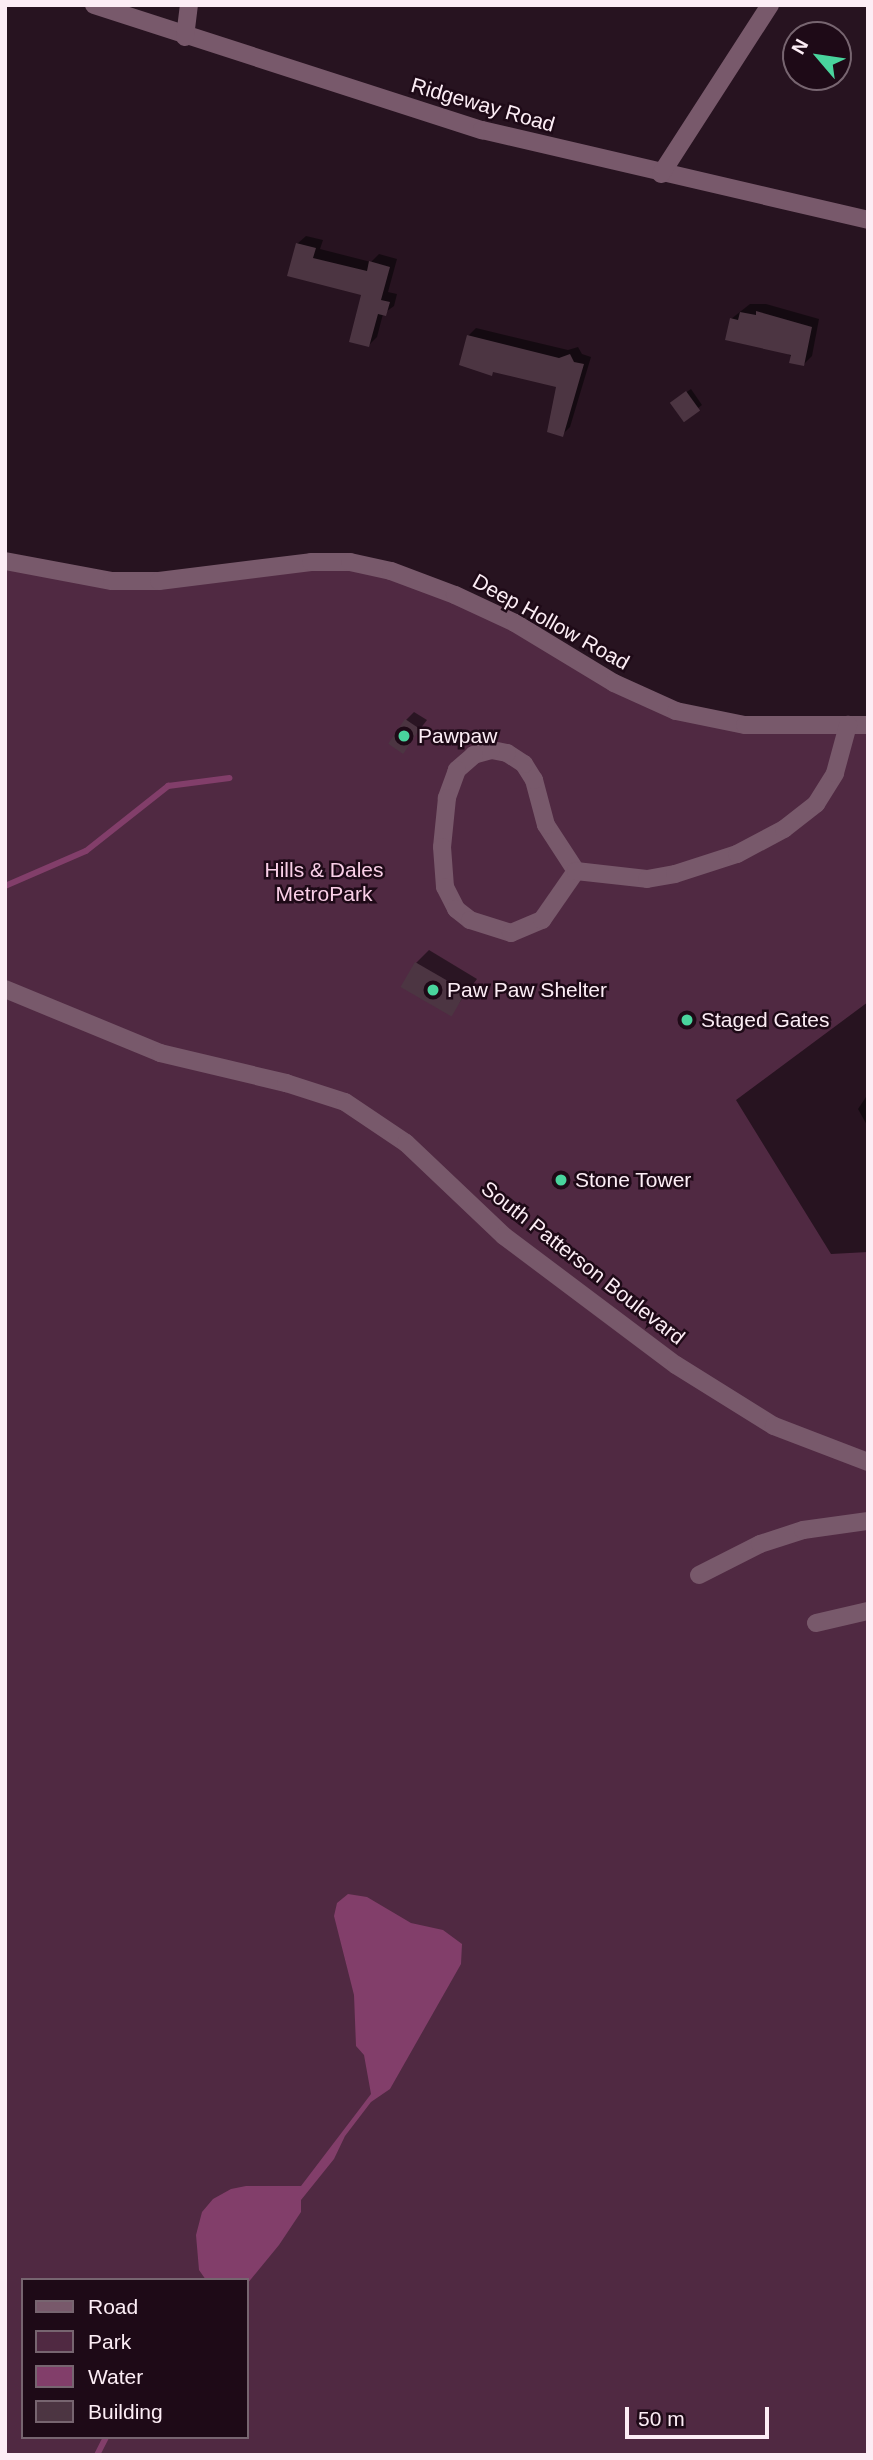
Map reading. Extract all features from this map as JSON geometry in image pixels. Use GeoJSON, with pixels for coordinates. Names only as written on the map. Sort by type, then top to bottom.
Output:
{"type":"FeatureCollection","features":[{"type":"Feature","properties":{"kind":"street","name":"Ridgeway Road"},"geometry":{"type":"LineString","coordinates":[[94,5],[184,37],[425,113],[661,174],[868,220]]}},
{"type":"Feature","properties":{"kind":"street"},"geometry":{"type":"LineString","coordinates":[[184,37],[189,5]]}},
{"type":"Feature","properties":{"kind":"street"},"geometry":{"type":"LineString","coordinates":[[661,174],[770,5]]}},
{"type":"Feature","properties":{"kind":"street","name":"Deep Hollow Road"},"geometry":{"type":"LineString","coordinates":[[5,561],[112,581],[159,581],[312,562],[350,562],[391,571],[455,594],[526,628],[614,683],[676,711],[745,725],[868,725]]}},
{"type":"Feature","properties":{"kind":"street"},"geometry":{"type":"LineString","coordinates":[[576,871],[661,877],[737,854],[784,830],[816,804],[835,773],[848,725]]}},
{"type":"Feature","properties":{"kind":"street"},"geometry":{"type":"LineString","coordinates":[[491,750],[508,753],[524,764],[534,780],[546,825],[576,871],[542,920],[526,929],[491,929],[456,909],[445,887],[442,847],[447,798],[457,770],[474,755],[491,750]]}},
{"type":"Feature","properties":{"kind":"street","name":"South Patterson Boulevard"},"geometry":{"type":"LineString","coordinates":[[5,989],[160,1053],[286,1083],[345,1102],[406,1143],[504,1236],[676,1365],[774,1426],[868,1462]]}},
{"type":"Feature","properties":{"kind":"street"},"geometry":{"type":"LineString","coordinates":[[699,1575],[760,1544],[803,1530],[868,1521]]}},
{"type":"Feature","properties":{"kind":"street"},"geometry":{"type":"LineString","coordinates":[[816,1623],[868,1611]]}},
{"type":"Feature","properties":{"kind":"green space","name":"Hills & Dales MetroPark"},"geometry":{"type":"Polygon","coordinates":[[[5,561],[112,581],[267,566],[391,571],[676,711],[868,725],[868,1002],[736,1100],[831,1254],[868,1252],[868,2455],[5,2455],[5,561]]]}},
{"type":"Feature","properties":{"kind":"water"},"geometry":{"type":"Polygon","coordinates":[[[348,1894],[367,1897],[411,1923],[443,1930],[462,1944],[461,1964],[390,2089],[371,2102],[345,2136],[334,2159],[301,2200],[301,2212],[279,2245],[248,2283],[248,2278],[205,2278],[199,2270],[196,2235],[202,2212],[213,2199],[231,2189],[246,2186],[301,2186],[371,2094],[364,2055],[356,2046],[354,1995],[334,1916],[337,1903],[348,1894]]]}},
{"type":"Feature","properties":{"kind":"building"},"geometry":{"type":"Polygon","coordinates":[[[296,243],[316,248],[313,258],[367,271],[369,261],[390,267],[381,300],[390,302],[386,316],[378,314],[369,347],[349,342],[361,295],[287,276],[296,243]]]}},
{"type":"Feature","properties":{"kind":"building"},"geometry":{"type":"Polygon","coordinates":[[[756,311],[812,327],[804,366],[789,363],[791,355],[725,340],[730,318],[738,320],[740,312],[756,315],[756,311]]]}},
{"type":"Feature","properties":{"kind":"building"},"geometry":{"type":"Polygon","coordinates":[[[467,335],[559,358],[570,354],[574,362],[584,364],[563,437],[547,432],[556,387],[493,372],[492,376],[459,365],[467,335]]]}},
{"type":"Feature","properties":{"kind":"building"},"geometry":{"type":"Polygon","coordinates":[[[686,391],[700,410],[684,422],[670,403],[686,391]]]}},
{"type":"Feature","properties":{"kind":"building","name":"Pawpaw"},"geometry":{"type":"Polygon","coordinates":[[[405,719],[420,729],[403,754],[388,744],[405,719]]]}},
{"type":"Feature","properties":{"kind":"building","name":"Paw Paw Shelter"},"geometry":{"type":"Polygon","coordinates":[[[415,962],[466,991],[452,1017],[400,987],[415,962]]]}},
{"type":"Feature","properties":{"kind":"waterway"},"geometry":{"type":"LineString","coordinates":[[5,886],[86,851],[168,786],[229,778]]}},
{"type":"Feature","properties":{"kind":"waterway"},"geometry":{"type":"LineString","coordinates":[[97,2455],[105,2439]]}},
{"type":"Feature","properties":{"kind":"place","name":"Pawpaw"},"geometry":{"type":"Point","coordinates":[404,736]}},
{"type":"Feature","properties":{"kind":"place","name":"Paw Paw Shelter"},"geometry":{"type":"Point","coordinates":[433,990]}},
{"type":"Feature","properties":{"kind":"place","name":"Staged Gates"},"geometry":{"type":"Point","coordinates":[687,1020]}},
{"type":"Feature","properties":{"kind":"place","name":"Stone Tower"},"geometry":{"type":"Point","coordinates":[561,1180]}}]}
